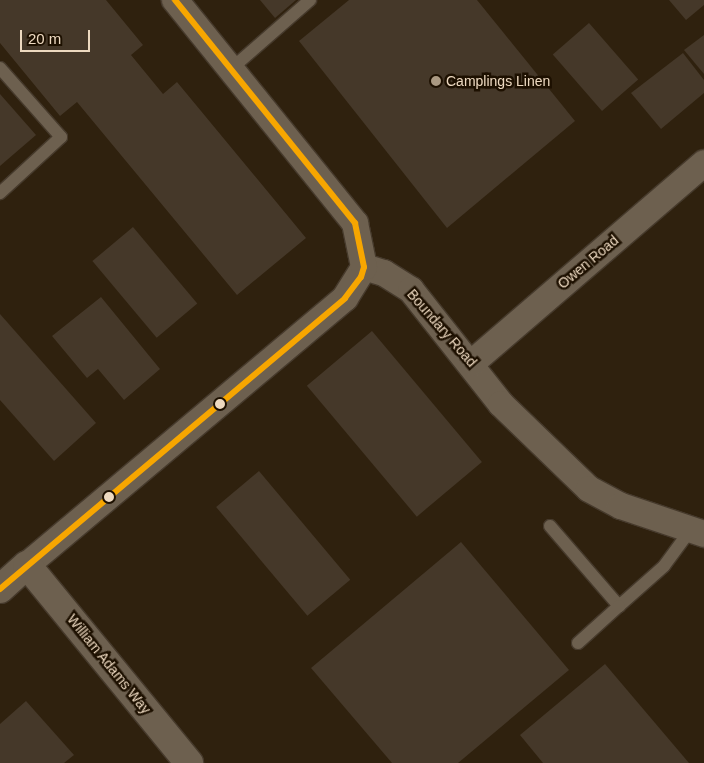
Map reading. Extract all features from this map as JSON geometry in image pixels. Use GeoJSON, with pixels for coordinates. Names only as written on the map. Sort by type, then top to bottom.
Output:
{"type":"FeatureCollection","features":[{"type":"Feature","properties":{"kind":"street"},"geometry":{"type":"LineString","coordinates":[[0,589],[345,298],[364,267],[355,223],[175,0]]}},
{"type":"Feature","properties":{"kind":"street","name":"Owen Road"},"geometry":{"type":"LineString","coordinates":[[473,362],[704,163]]}},
{"type":"Feature","properties":{"kind":"street","name":"Boundary Road"},"geometry":{"type":"LineString","coordinates":[[364,267],[384,273],[410,290],[473,362],[501,404],[589,489],[621,506],[696,533]]}},
{"type":"Feature","properties":{"kind":"street","name":"William Adams Way"},"geometry":{"type":"LineString","coordinates":[[27,565],[189,763]]}},
{"type":"Feature","properties":{"kind":"lane"},"geometry":{"type":"LineString","coordinates":[[231,69],[310,0]]}},
{"type":"Feature","properties":{"kind":"lane"},"geometry":{"type":"LineString","coordinates":[[0,68],[61,137],[0,192]]}},
{"type":"Feature","properties":{"kind":"lane"},"geometry":{"type":"LineString","coordinates":[[550,526],[619,606]]}},
{"type":"Feature","properties":{"kind":"lane"},"geometry":{"type":"LineString","coordinates":[[578,643],[664,566],[696,533]]}},
{"type":"Feature","properties":{"kind":"building"},"geometry":{"type":"Polygon","coordinates":[[[0,0],[106,0],[143,45],[131,55],[163,94],[177,82],[306,238],[237,295],[77,102],[60,116],[0,43],[0,0]]]}},
{"type":"Feature","properties":{"kind":"building"},"geometry":{"type":"Polygon","coordinates":[[[260,0],[296,0],[275,18],[260,0]]]}},
{"type":"Feature","properties":{"kind":"building","name":"Camplings Linen"},"geometry":{"type":"Polygon","coordinates":[[[349,0],[477,0],[575,121],[447,228],[299,41],[349,0]]]}},
{"type":"Feature","properties":{"kind":"building"},"geometry":{"type":"Polygon","coordinates":[[[669,0],[704,0],[704,5],[686,20],[669,0]]]}},
{"type":"Feature","properties":{"kind":"building"},"geometry":{"type":"Polygon","coordinates":[[[589,23],[638,80],[602,111],[553,54],[589,23]]]}},
{"type":"Feature","properties":{"kind":"building"},"geometry":{"type":"Polygon","coordinates":[[[704,35],[704,74],[684,50],[704,35]]]}},
{"type":"Feature","properties":{"kind":"building"},"geometry":{"type":"Polygon","coordinates":[[[683,53],[704,80],[704,93],[661,129],[631,93],[683,53]]]}},
{"type":"Feature","properties":{"kind":"building"},"geometry":{"type":"Polygon","coordinates":[[[0,94],[36,135],[0,166],[0,94]]]}},
{"type":"Feature","properties":{"kind":"building"},"geometry":{"type":"Polygon","coordinates":[[[133,227],[197,304],[157,338],[92,261],[133,227]]]}},
{"type":"Feature","properties":{"kind":"building"},"geometry":{"type":"Polygon","coordinates":[[[101,297],[160,369],[124,400],[98,369],[87,378],[52,336],[101,297]]]}},
{"type":"Feature","properties":{"kind":"building"},"geometry":{"type":"Polygon","coordinates":[[[0,314],[96,423],[54,461],[0,400],[0,314]]]}},
{"type":"Feature","properties":{"kind":"building"},"geometry":{"type":"Polygon","coordinates":[[[372,331],[482,462],[417,517],[307,386],[372,331]]]}},
{"type":"Feature","properties":{"kind":"building"},"geometry":{"type":"Polygon","coordinates":[[[259,471],[350,580],[307,616],[216,507],[259,471]]]}},
{"type":"Feature","properties":{"kind":"building"},"geometry":{"type":"Polygon","coordinates":[[[461,542],[569,670],[458,763],[392,763],[311,668],[461,542]]]}},
{"type":"Feature","properties":{"kind":"building"},"geometry":{"type":"Polygon","coordinates":[[[605,664],[689,763],[543,763],[520,735],[605,664]]]}},
{"type":"Feature","properties":{"kind":"building"},"geometry":{"type":"Polygon","coordinates":[[[26,701],[74,755],[64,763],[0,763],[0,724],[26,701]]]}},
{"type":"Feature","properties":{"kind":"transit line"},"geometry":{"type":"LineString","coordinates":[[0,589],[345,298],[361,277],[364,267],[355,223],[175,0]]}},
{"type":"Feature","properties":{"kind":"place","name":"Camplings Linen"},"geometry":{"type":"Point","coordinates":[436,81]}}]}
